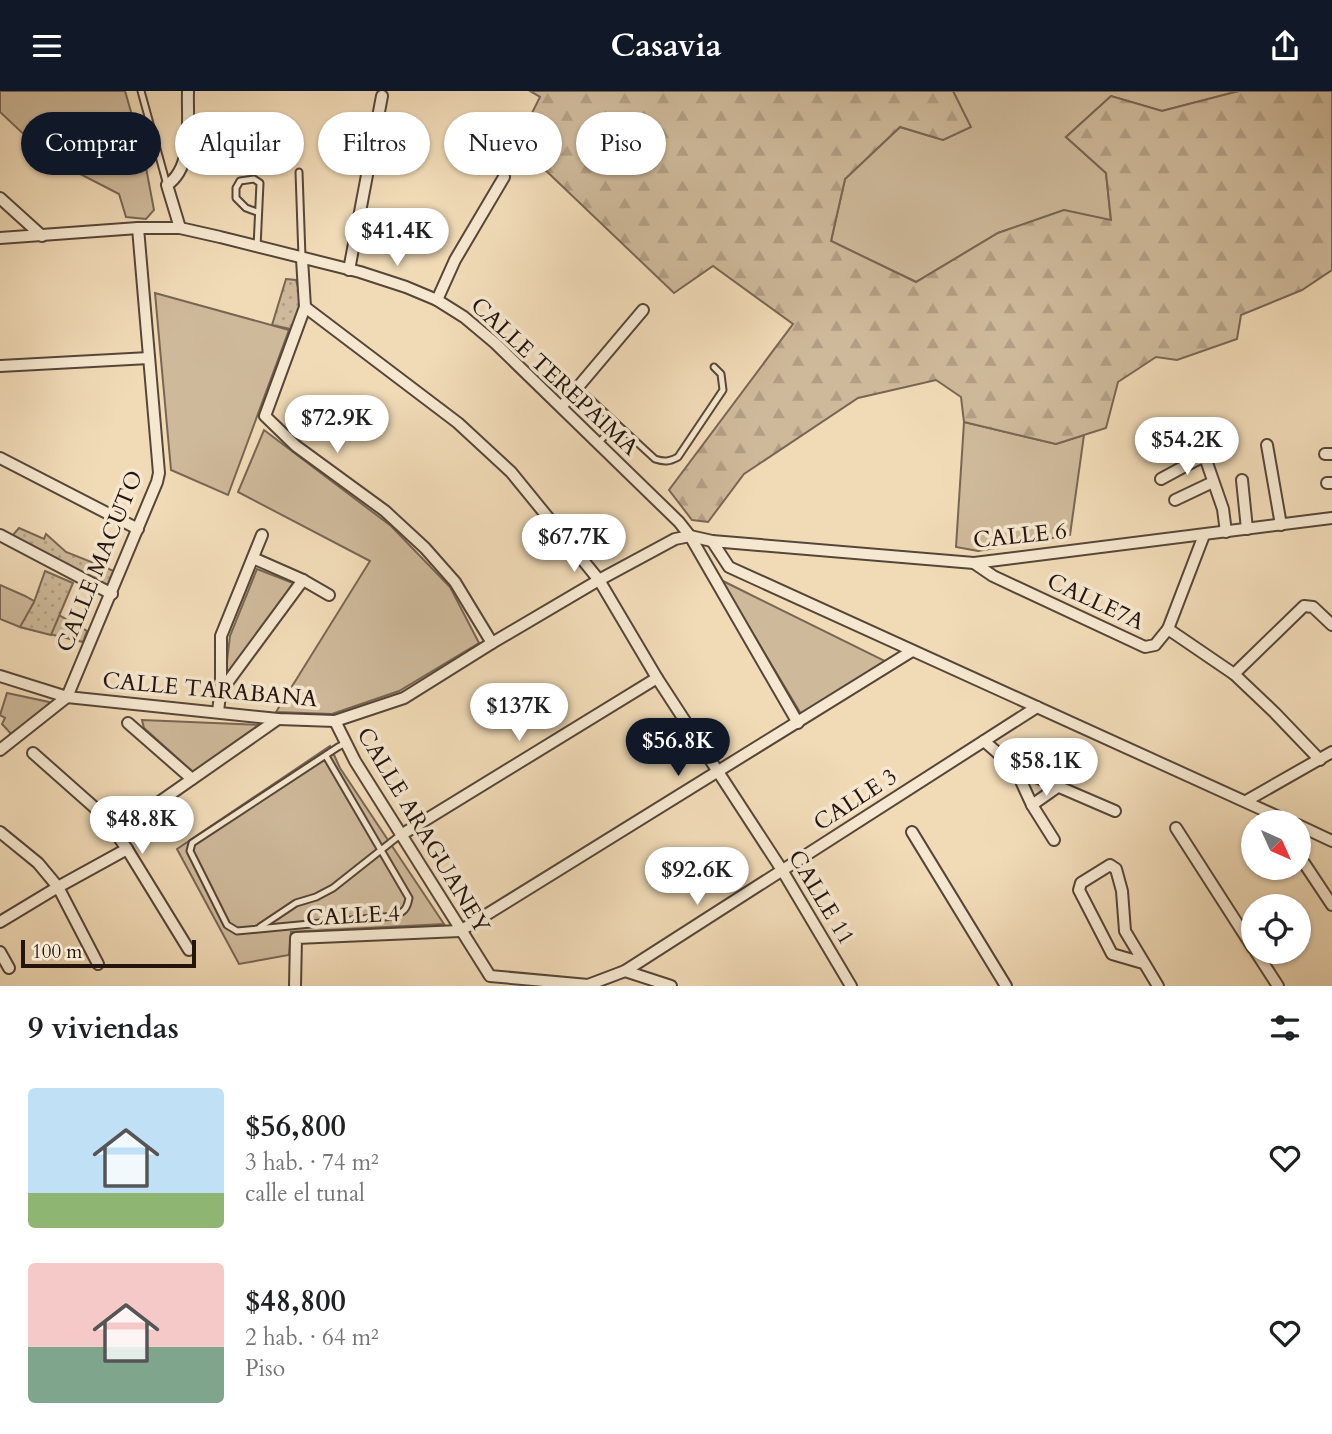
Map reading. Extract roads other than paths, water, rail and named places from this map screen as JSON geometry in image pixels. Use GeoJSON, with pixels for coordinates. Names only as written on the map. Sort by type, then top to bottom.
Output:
{"type":"FeatureCollection","features":[{"type":"Feature","properties":{"kind":"street"},"geometry":{"type":"LineString","coordinates":[[180,229],[167,185],[181,173],[186,160],[188,91]]}},
{"type":"Feature","properties":{"kind":"street"},"geometry":{"type":"LineString","coordinates":[[349,270],[382,96]]}},
{"type":"Feature","properties":{"kind":"street"},"geometry":{"type":"LineString","coordinates":[[437,300],[455,260],[504,177]]}},
{"type":"Feature","properties":{"kind":"street"},"geometry":{"type":"LineString","coordinates":[[0,198],[42,236]]}},
{"type":"Feature","properties":{"kind":"street","name":"CALLE TEREPAIMA"},"geometry":{"type":"LineString","coordinates":[[0,238],[138,228],[180,229],[349,270],[406,287],[437,300],[464,317],[495,343],[679,522],[690,536],[798,723]]}},
{"type":"Feature","properties":{"kind":"street","name":"CALLE MACUTO"},"geometry":{"type":"LineString","coordinates":[[67,697],[158,482],[138,228]]}},
{"type":"Feature","properties":{"kind":"street"},"geometry":{"type":"LineString","coordinates":[[302,259],[305,307],[265,416],[296,446],[385,511],[425,548],[455,582],[492,643]]}},
{"type":"Feature","properties":{"kind":"street"},"geometry":{"type":"LineString","coordinates":[[305,307],[458,423],[511,472],[599,580],[675,539],[690,536],[712,541],[729,568],[1265,810]]}},
{"type":"Feature","properties":{"kind":"street"},"geometry":{"type":"LineString","coordinates":[[562,406],[643,310]]}},
{"type":"Feature","properties":{"kind":"street"},"geometry":{"type":"LineString","coordinates":[[0,366],[149,358]]}},
{"type":"Feature","properties":{"kind":"street"},"geometry":{"type":"LineString","coordinates":[[1267,445],[1281,525]]}},
{"type":"Feature","properties":{"kind":"street"},"geometry":{"type":"LineString","coordinates":[[1161,478],[1202,457],[1206,460],[1223,509],[1226,532]]}},
{"type":"Feature","properties":{"kind":"street"},"geometry":{"type":"LineString","coordinates":[[0,458],[138,529]]}},
{"type":"Feature","properties":{"kind":"street"},"geometry":{"type":"LineString","coordinates":[[1242,479],[1247,529]]}},
{"type":"Feature","properties":{"kind":"street"},"geometry":{"type":"LineString","coordinates":[[1175,500],[1213,482]]}},
{"type":"Feature","properties":{"kind":"street","name":"CALLE 6"},"geometry":{"type":"LineString","coordinates":[[712,541],[974,563],[1332,518]]}},
{"type":"Feature","properties":{"kind":"street"},"geometry":{"type":"LineString","coordinates":[[0,535],[112,594]]}},
{"type":"Feature","properties":{"kind":"street"},"geometry":{"type":"LineString","coordinates":[[218,712],[221,636],[262,535]]}},
{"type":"Feature","properties":{"kind":"street"},"geometry":{"type":"LineString","coordinates":[[1168,629],[1204,535]]}},
{"type":"Feature","properties":{"kind":"street"},"geometry":{"type":"LineString","coordinates":[[253,558],[303,580],[329,595]]}},
{"type":"Feature","properties":{"kind":"street","name":"CALLE7A"},"geometry":{"type":"LineString","coordinates":[[974,563],[993,576],[1145,647],[1155,645],[1168,629],[1234,674],[1320,760]]}},
{"type":"Feature","properties":{"kind":"street"},"geometry":{"type":"LineString","coordinates":[[221,687],[227,684],[303,580]]}},
{"type":"Feature","properties":{"kind":"street","name":"CALLE ARAGUANEY"},"geometry":{"type":"LineString","coordinates":[[599,580],[404,698],[335,721],[401,835],[490,976],[589,985],[625,971]]}},
{"type":"Feature","properties":{"kind":"street","name":"CALLE 11"},"geometry":{"type":"LineString","coordinates":[[599,580],[657,678],[782,870],[851,986]]}},
{"type":"Feature","properties":{"kind":"street"},"geometry":{"type":"LineString","coordinates":[[1234,674],[1304,606],[1312,607],[1332,625]]}},
{"type":"Feature","properties":{"kind":"street"},"geometry":{"type":"LineString","coordinates":[[460,930],[912,650]]}},
{"type":"Feature","properties":{"kind":"street","name":"CALLE TARABANA"},"geometry":{"type":"LineString","coordinates":[[0,676],[67,697],[278,719],[335,721]]}},
{"type":"Feature","properties":{"kind":"street"},"geometry":{"type":"LineString","coordinates":[[401,835],[657,678]]}},
{"type":"Feature","properties":{"kind":"street"},"geometry":{"type":"LineString","coordinates":[[0,750],[67,697]]}},
{"type":"Feature","properties":{"kind":"street","name":"CALLE 3"},"geometry":{"type":"LineString","coordinates":[[625,971],[1037,707]]}},
{"type":"Feature","properties":{"kind":"street"},"geometry":{"type":"LineString","coordinates":[[155,804],[278,719]]}},
{"type":"Feature","properties":{"kind":"street"},"geometry":{"type":"LineString","coordinates":[[128,723],[192,779]]}},
{"type":"Feature","properties":{"kind":"street"},"geometry":{"type":"LineString","coordinates":[[984,741],[1015,768],[1115,811]]}},
{"type":"Feature","properties":{"kind":"street"},"geometry":{"type":"LineString","coordinates":[[1246,801],[1332,752]]}},
{"type":"Feature","properties":{"kind":"street"},"geometry":{"type":"LineString","coordinates":[[33,753],[103,814],[189,950]]}},
{"type":"Feature","properties":{"kind":"street"},"geometry":{"type":"LineString","coordinates":[[1015,768],[1032,806],[1054,840]]}},
{"type":"Feature","properties":{"kind":"street"},"geometry":{"type":"LineString","coordinates":[[1032,806],[1059,786]]}},
{"type":"Feature","properties":{"kind":"street"},"geometry":{"type":"LineString","coordinates":[[1176,828],[1241,930]]}},
{"type":"Feature","properties":{"kind":"street"},"geometry":{"type":"LineString","coordinates":[[1311,831],[1332,841]]}},
{"type":"Feature","properties":{"kind":"street"},"geometry":{"type":"LineString","coordinates":[[0,832],[38,863],[58,887],[98,964]]}},
{"type":"Feature","properties":{"kind":"street"},"geometry":{"type":"LineString","coordinates":[[912,832],[1006,986]]}},
{"type":"Feature","properties":{"kind":"street"},"geometry":{"type":"LineString","coordinates":[[0,922],[127,849]]}},
{"type":"Feature","properties":{"kind":"street"},"geometry":{"type":"LineString","coordinates":[[1143,963],[1112,954],[1079,890],[1081,883],[1110,865],[1116,869],[1122,891],[1125,930],[1158,986]]}},
{"type":"Feature","properties":{"kind":"street"},"geometry":{"type":"LineString","coordinates":[[1311,874],[1332,905]]}},
{"type":"Feature","properties":{"kind":"street","name":"CALLE 4"},"geometry":{"type":"LineString","coordinates":[[295,986],[296,938],[460,930]]}},
{"type":"Feature","properties":{"kind":"street"},"geometry":{"type":"LineString","coordinates":[[0,952],[9,968]]}},
{"type":"Feature","properties":{"kind":"street"},"geometry":{"type":"LineString","coordinates":[[1263,964],[1278,986]]}},
{"type":"Feature","properties":{"kind":"street"},"geometry":{"type":"LineString","coordinates":[[625,971],[671,986]]}},
{"type":"Feature","properties":{"kind":"lane"},"geometry":{"type":"LineString","coordinates":[[141,91],[167,185]]}},
{"type":"Feature","properties":{"kind":"lane"},"geometry":{"type":"LineString","coordinates":[[299,175],[302,259]]}},
{"type":"Feature","properties":{"kind":"lane"},"geometry":{"type":"LineString","coordinates":[[257,212],[246,208],[236,198],[236,188],[240,181],[254,179],[260,183],[257,247]]}},
{"type":"Feature","properties":{"kind":"lane"},"geometry":{"type":"LineString","coordinates":[[587,396],[655,459],[670,461],[678,457],[723,390],[721,374],[714,367]]}},
{"type":"Feature","properties":{"kind":"lane"},"geometry":{"type":"LineString","coordinates":[[599,442],[617,424]]}},
{"type":"Feature","properties":{"kind":"lane"},"geometry":{"type":"LineString","coordinates":[[326,756],[409,898],[408,907],[394,916],[237,931],[227,925],[190,851],[192,843],[346,743]]}},
{"type":"Feature","properties":{"kind":"lane"},"geometry":{"type":"LineString","coordinates":[[258,929],[296,903],[333,888],[401,835]]}}]}
